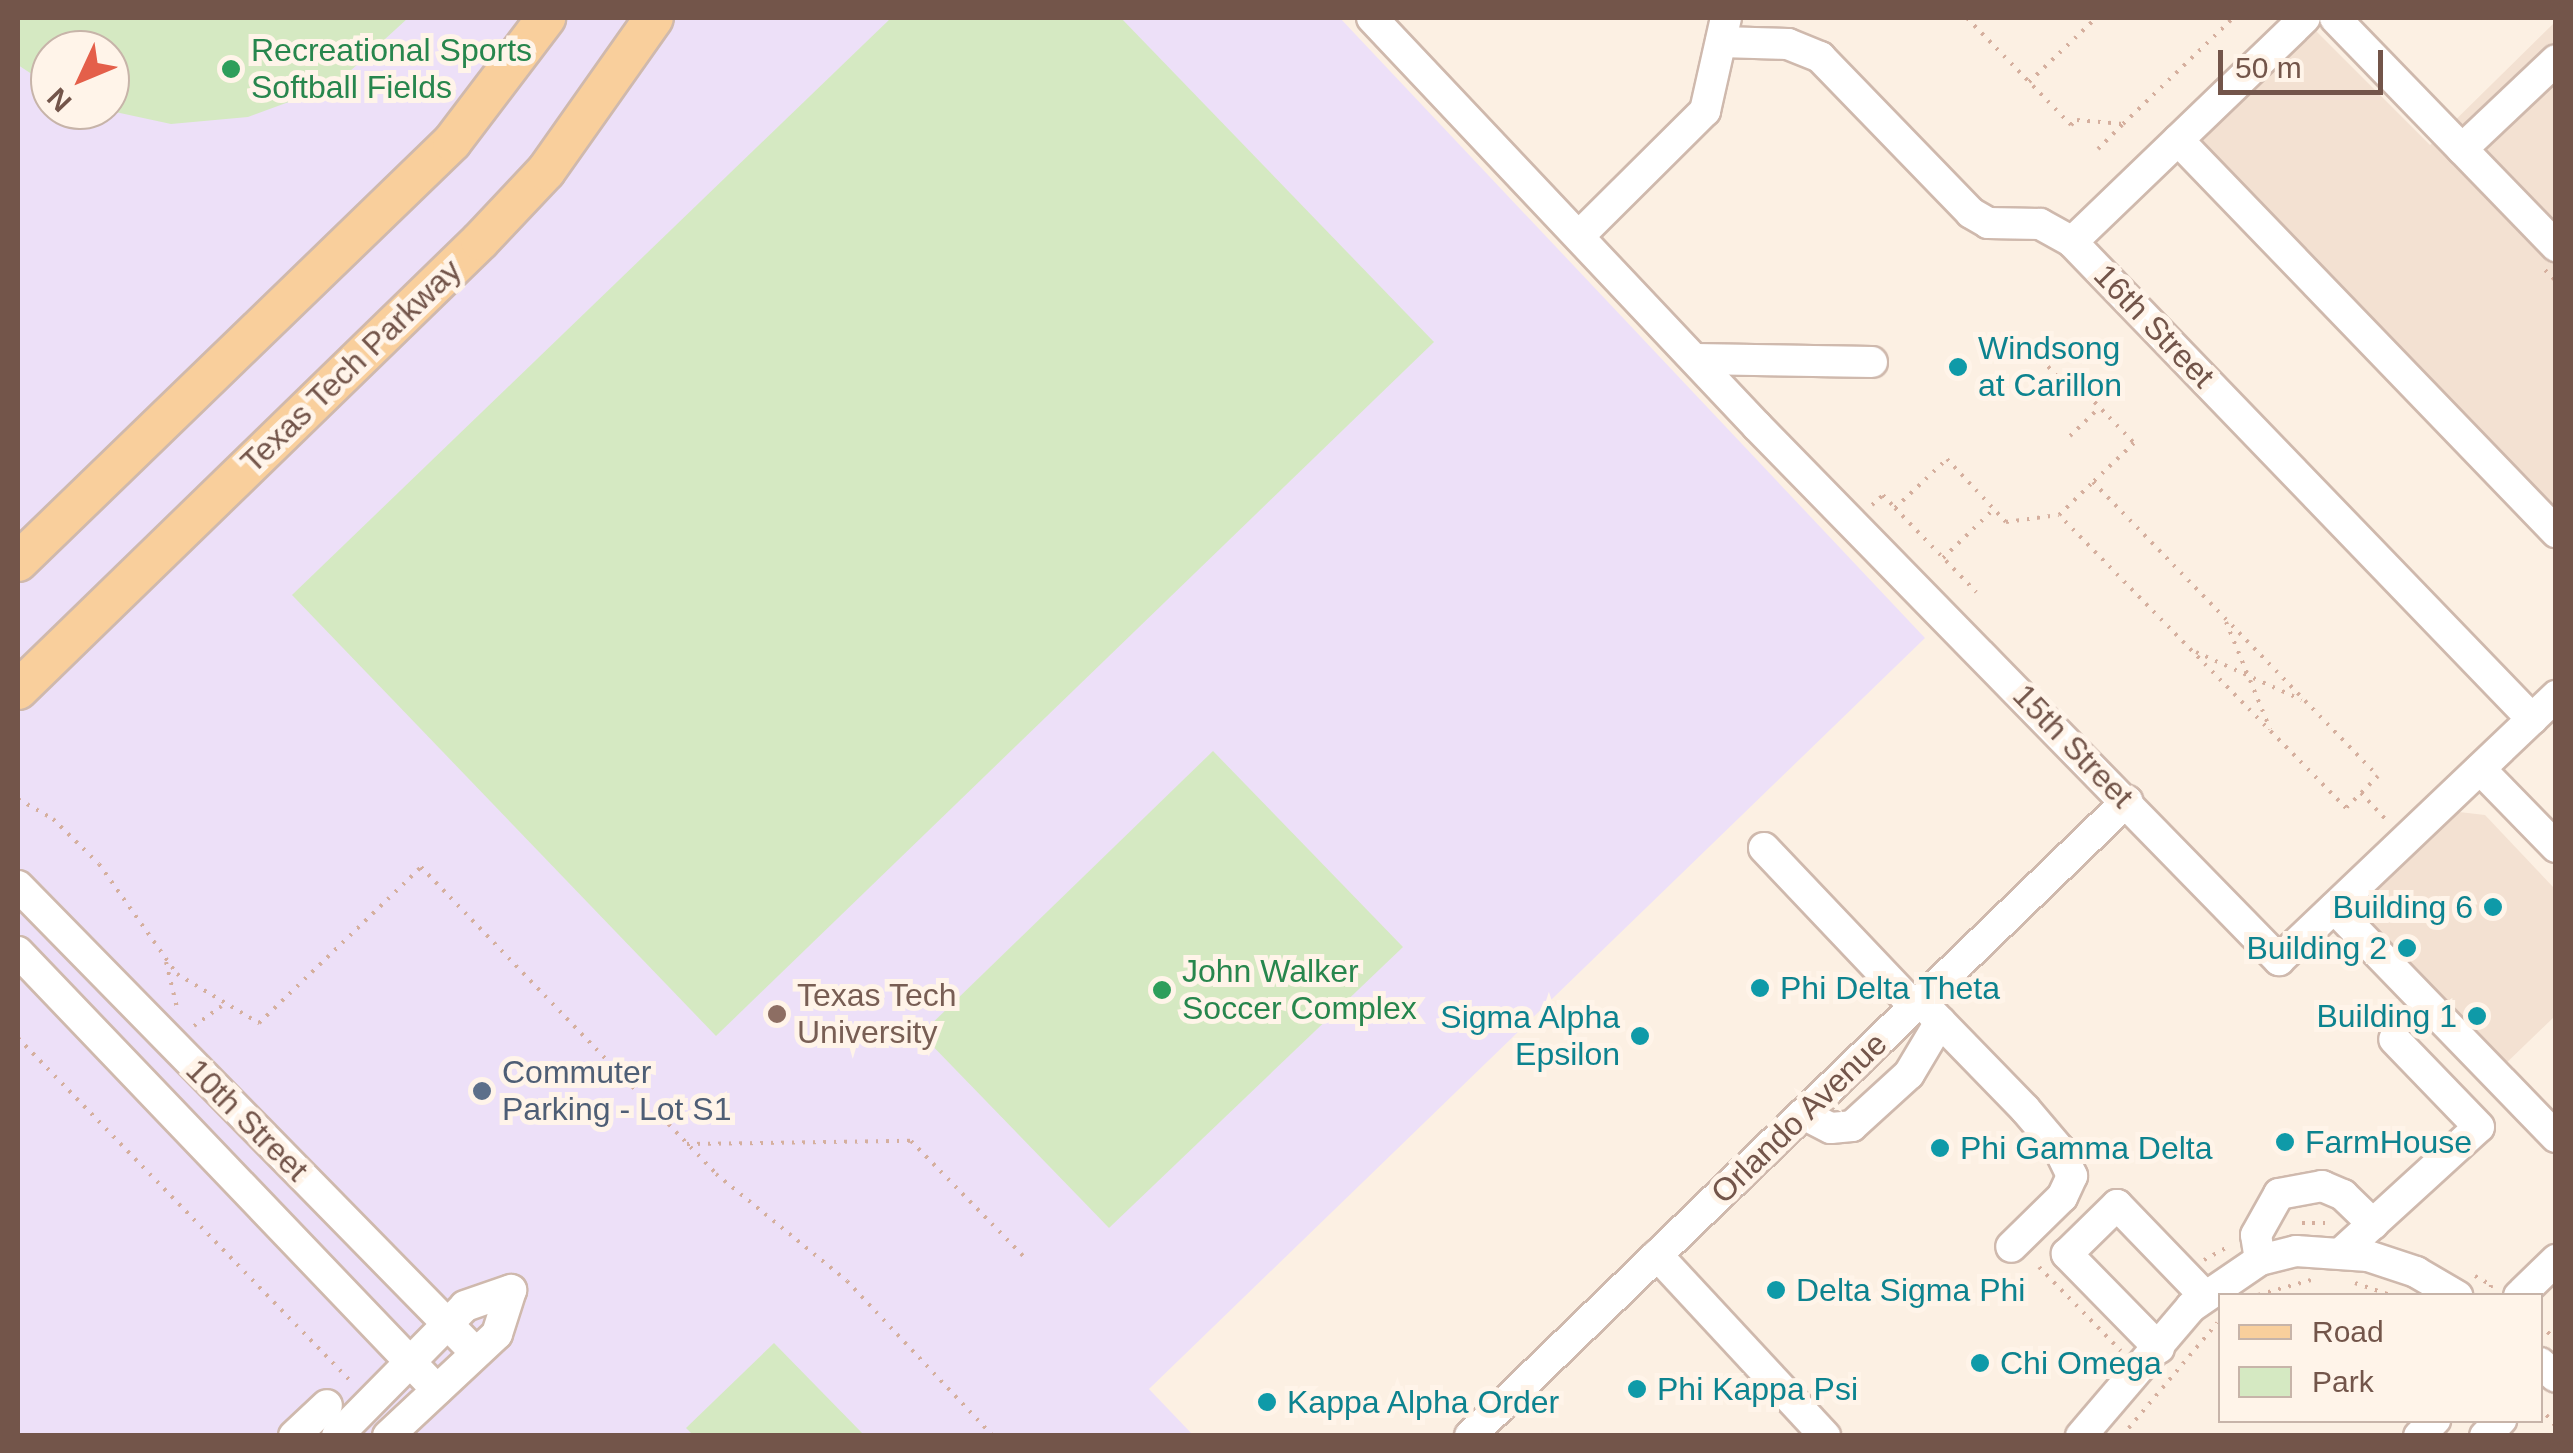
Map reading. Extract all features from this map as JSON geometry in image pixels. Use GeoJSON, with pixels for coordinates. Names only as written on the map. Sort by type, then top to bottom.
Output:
{"type":"FeatureCollection","features":[{"type":"Feature","properties":{"kind":"main road"},"geometry":{"type":"LineString","coordinates":[[18,562],[452,142],[546,18]]}},
{"type":"Feature","properties":{"kind":"main road","name":"Texas Tech Parkway"},"geometry":{"type":"LineString","coordinates":[[18,690],[494,227],[606,94],[654,18]]}},
{"type":"Feature","properties":{"kind":"street","name":"15th Street"},"geometry":{"type":"LineString","coordinates":[[1372,18],[1696,359],[2279,960],[2334,908]]}},
{"type":"Feature","properties":{"kind":"street"},"geometry":{"type":"LineString","coordinates":[[2072,242],[2305,18]]}},
{"type":"Feature","properties":{"kind":"street"},"geometry":{"type":"LineString","coordinates":[[2336,18],[2462,150],[2548,256]]}},
{"type":"Feature","properties":{"kind":"street"},"geometry":{"type":"LineString","coordinates":[[1581,234],[1705,112],[1723,30]]}},
{"type":"Feature","properties":{"kind":"street","name":"16th Street"},"geometry":{"type":"LineString","coordinates":[[1723,30],[1788,44],[1820,57],[1971,213],[1988,223],[2040,224],[2072,242],[2532,719]]}},
{"type":"Feature","properties":{"kind":"street"},"geometry":{"type":"LineString","coordinates":[[2462,150],[2556,60]]}},
{"type":"Feature","properties":{"kind":"street"},"geometry":{"type":"LineString","coordinates":[[2178,140],[2556,532]]}},
{"type":"Feature","properties":{"kind":"street"},"geometry":{"type":"LineString","coordinates":[[1696,359],[1872,362]]}},
{"type":"Feature","properties":{"kind":"street"},"geometry":{"type":"LineString","coordinates":[[2556,696],[2334,908],[2556,1137]]}},
{"type":"Feature","properties":{"kind":"street"},"geometry":{"type":"LineString","coordinates":[[2480,768],[2556,847]]}},
{"type":"Feature","properties":{"kind":"street","name":"Orlando Avenue"},"geometry":{"type":"LineString","coordinates":[[1470,1436],[1803,1114],[1925,1010],[2127,801]]}},
{"type":"Feature","properties":{"kind":"street"},"geometry":{"type":"LineString","coordinates":[[1764,848],[2025,1109],[2060,1149],[2072,1176],[2062,1198],[2010,1246]]}},
{"type":"Feature","properties":{"kind":"street","name":"10th Street"},"geometry":{"type":"LineString","coordinates":[[18,886],[476,1353]]}},
{"type":"Feature","properties":{"kind":"street","name":"10th Street"},"geometry":{"type":"LineString","coordinates":[[18,952],[437,1390]]}},
{"type":"Feature","properties":{"kind":"street"},"geometry":{"type":"LineString","coordinates":[[1803,1114],[1831,1128],[1852,1126],[1909,1074],[1925,1010]]}},
{"type":"Feature","properties":{"kind":"street"},"geometry":{"type":"LineString","coordinates":[[2344,1266],[2373,1224],[2479,1127],[2394,1040]]}},
{"type":"Feature","properties":{"kind":"street"},"geometry":{"type":"LineString","coordinates":[[2260,1260],[2256,1235],[2279,1194],[2322,1186],[2343,1195],[2373,1224]]}},
{"type":"Feature","properties":{"kind":"street"},"geometry":{"type":"LineString","coordinates":[[2081,1436],[2159,1348],[2212,1308],[2117,1205],[2067,1254],[2159,1348]]}},
{"type":"Feature","properties":{"kind":"street"},"geometry":{"type":"LineString","coordinates":[[2227,1293],[2260,1260],[2296,1251],[2344,1266],[2416,1272],[2452,1293]]}},
{"type":"Feature","properties":{"kind":"street"},"geometry":{"type":"LineString","coordinates":[[1658,1255],[1826,1436]]}},
{"type":"Feature","properties":{"kind":"street"},"geometry":{"type":"LineString","coordinates":[[2506,1290],[2556,1260]]}},
{"type":"Feature","properties":{"kind":"street"},"geometry":{"type":"LineString","coordinates":[[337,1436],[465,1306],[511,1290],[497,1334],[388,1436]]}},
{"type":"Feature","properties":{"kind":"street"},"geometry":{"type":"LineString","coordinates":[[294,1436],[326,1405]]}},
{"type":"Feature","properties":{"kind":"path"},"geometry":{"type":"LineString","coordinates":[[1967,18],[2071,125],[2077,120],[2123,124]]}},
{"type":"Feature","properties":{"kind":"path"},"geometry":{"type":"LineString","coordinates":[[2029,82],[2096,18]]}},
{"type":"Feature","properties":{"kind":"path"},"geometry":{"type":"LineString","coordinates":[[2098,149],[2234,18]]}},
{"type":"Feature","properties":{"kind":"path"},"geometry":{"type":"LineString","coordinates":[[2548,256],[2556,281]]}},
{"type":"Feature","properties":{"kind":"path"},"geometry":{"type":"LineString","coordinates":[[1895,508],[1946,459],[2006,522],[2060,515],[2134,443],[2100,407],[2041,359],[2060,342]]}},
{"type":"Feature","properties":{"kind":"path"},"geometry":{"type":"LineString","coordinates":[[2070,436],[2100,407]]}},
{"type":"Feature","properties":{"kind":"path"},"geometry":{"type":"LineString","coordinates":[[2060,515],[2346,808],[2378,776],[2092,482]]}},
{"type":"Feature","properties":{"kind":"path"},"geometry":{"type":"LineString","coordinates":[[1858,498],[1869,509],[1883,495],[1976,592]]}},
{"type":"Feature","properties":{"kind":"path"},"geometry":{"type":"LineString","coordinates":[[1943,558],[1994,509]]}},
{"type":"Feature","properties":{"kind":"path"},"geometry":{"type":"LineString","coordinates":[[2224,618],[2271,732]]}},
{"type":"Feature","properties":{"kind":"path"},"geometry":{"type":"LineString","coordinates":[[2192,650],[2306,702]]}},
{"type":"Feature","properties":{"kind":"path"},"geometry":{"type":"LineString","coordinates":[[2361,793],[2392,826]]}},
{"type":"Feature","properties":{"kind":"path"},"geometry":{"type":"LineString","coordinates":[[18,800],[53,819],[99,864],[165,958],[222,1006],[259,1023],[421,866],[687,1144],[847,1281],[992,1436]]}},
{"type":"Feature","properties":{"kind":"path"},"geometry":{"type":"LineString","coordinates":[[165,958],[178,1015]]}},
{"type":"Feature","properties":{"kind":"path"},"geometry":{"type":"LineString","coordinates":[[190,1034],[222,1006]]}},
{"type":"Feature","properties":{"kind":"path"},"geometry":{"type":"LineString","coordinates":[[18,1038],[362,1393]]}},
{"type":"Feature","properties":{"kind":"path"},"geometry":{"type":"LineString","coordinates":[[687,1144],[911,1141],[1026,1258]]}},
{"type":"Feature","properties":{"kind":"path"},"geometry":{"type":"LineString","coordinates":[[2344,1266],[2388,1293]]}},
{"type":"Feature","properties":{"kind":"path"},"geometry":{"type":"LineString","coordinates":[[2269,1293],[2323,1280]]}},
{"type":"Feature","properties":{"kind":"path"},"geometry":{"type":"LineString","coordinates":[[2122,1436],[2212,1308]]}},
{"type":"Feature","properties":{"kind":"shaded area","name":"Texas Tech University"},"geometry":{"type":"Polygon","coordinates":[[[18,18],[1340,18],[1925,638],[1149,1389],[1193,1435],[18,1435],[18,18]]]}},
{"type":"Feature","properties":{"kind":"shaded area"},"geometry":{"type":"Polygon","coordinates":[[[2555,22],[2555,518],[2193,150],[2315,30],[2430,145],[2555,22]]]}},
{"type":"Feature","properties":{"kind":"shaded area"},"geometry":{"type":"Polygon","coordinates":[[[2459,812],[2485,815],[2555,889],[2555,1016],[2499,1070],[2350,916],[2459,812]]]}},
{"type":"Feature","properties":{"kind":"green space","name":"Recreational Sports Softball Fields"},"geometry":{"type":"Polygon","coordinates":[[[18,18],[408,18],[348,73],[316,92],[248,117],[171,124],[130,115],[130,30],[30,30],[30,73],[18,65],[18,18]]]}},
{"type":"Feature","properties":{"kind":"green space"},"geometry":{"type":"Polygon","coordinates":[[[891,18],[1121,18],[1434,342],[716,1036],[292,595],[891,18]]]}},
{"type":"Feature","properties":{"kind":"green space","name":"John Walker Soccer Complex"},"geometry":{"type":"Polygon","coordinates":[[[1213,751],[1403,947],[1109,1228],[921,1034],[1213,751]]]}},
{"type":"Feature","properties":{"kind":"green space"},"geometry":{"type":"Polygon","coordinates":[[[774,1343],[864,1435],[694,1436],[686,1428],[774,1343]]]}},
{"type":"Feature","properties":{"kind":"place","name":"Recreational Sports Softball Fields"},"geometry":{"type":"Point","coordinates":[231,69]}},
{"type":"Feature","properties":{"kind":"place","name":"Windsong at Carillon"},"geometry":{"type":"Point","coordinates":[1958,367]}},
{"type":"Feature","properties":{"kind":"place","name":"Building 6"},"geometry":{"type":"Point","coordinates":[2493,907]}},
{"type":"Feature","properties":{"kind":"place","name":"Building 2"},"geometry":{"type":"Point","coordinates":[2407,948]}},
{"type":"Feature","properties":{"kind":"place","name":"Phi Delta Theta"},"geometry":{"type":"Point","coordinates":[1760,988]}},
{"type":"Feature","properties":{"kind":"place","name":"John Walker Soccer Complex"},"geometry":{"type":"Point","coordinates":[1162,990]}},
{"type":"Feature","properties":{"kind":"place","name":"Texas Tech University"},"geometry":{"type":"Point","coordinates":[777,1014]}},
{"type":"Feature","properties":{"kind":"place","name":"Building 1"},"geometry":{"type":"Point","coordinates":[2477,1016]}},
{"type":"Feature","properties":{"kind":"place","name":"Sigma Alpha Epsilon"},"geometry":{"type":"Point","coordinates":[1640,1036]}},
{"type":"Feature","properties":{"kind":"place","name":"Commuter Parking - Lot S1"},"geometry":{"type":"Point","coordinates":[482,1091]}},
{"type":"Feature","properties":{"kind":"place","name":"FarmHouse"},"geometry":{"type":"Point","coordinates":[2285,1142]}},
{"type":"Feature","properties":{"kind":"place","name":"Phi Gamma Delta"},"geometry":{"type":"Point","coordinates":[1940,1148]}},
{"type":"Feature","properties":{"kind":"place","name":"Delta Sigma Phi"},"geometry":{"type":"Point","coordinates":[1776,1290]}},
{"type":"Feature","properties":{"kind":"place","name":"Chi Omega"},"geometry":{"type":"Point","coordinates":[1980,1363]}},
{"type":"Feature","properties":{"kind":"place","name":"Phi Kappa Psi"},"geometry":{"type":"Point","coordinates":[1637,1389]}},
{"type":"Feature","properties":{"kind":"place","name":"Kappa Alpha Order"},"geometry":{"type":"Point","coordinates":[1267,1402]}}]}
